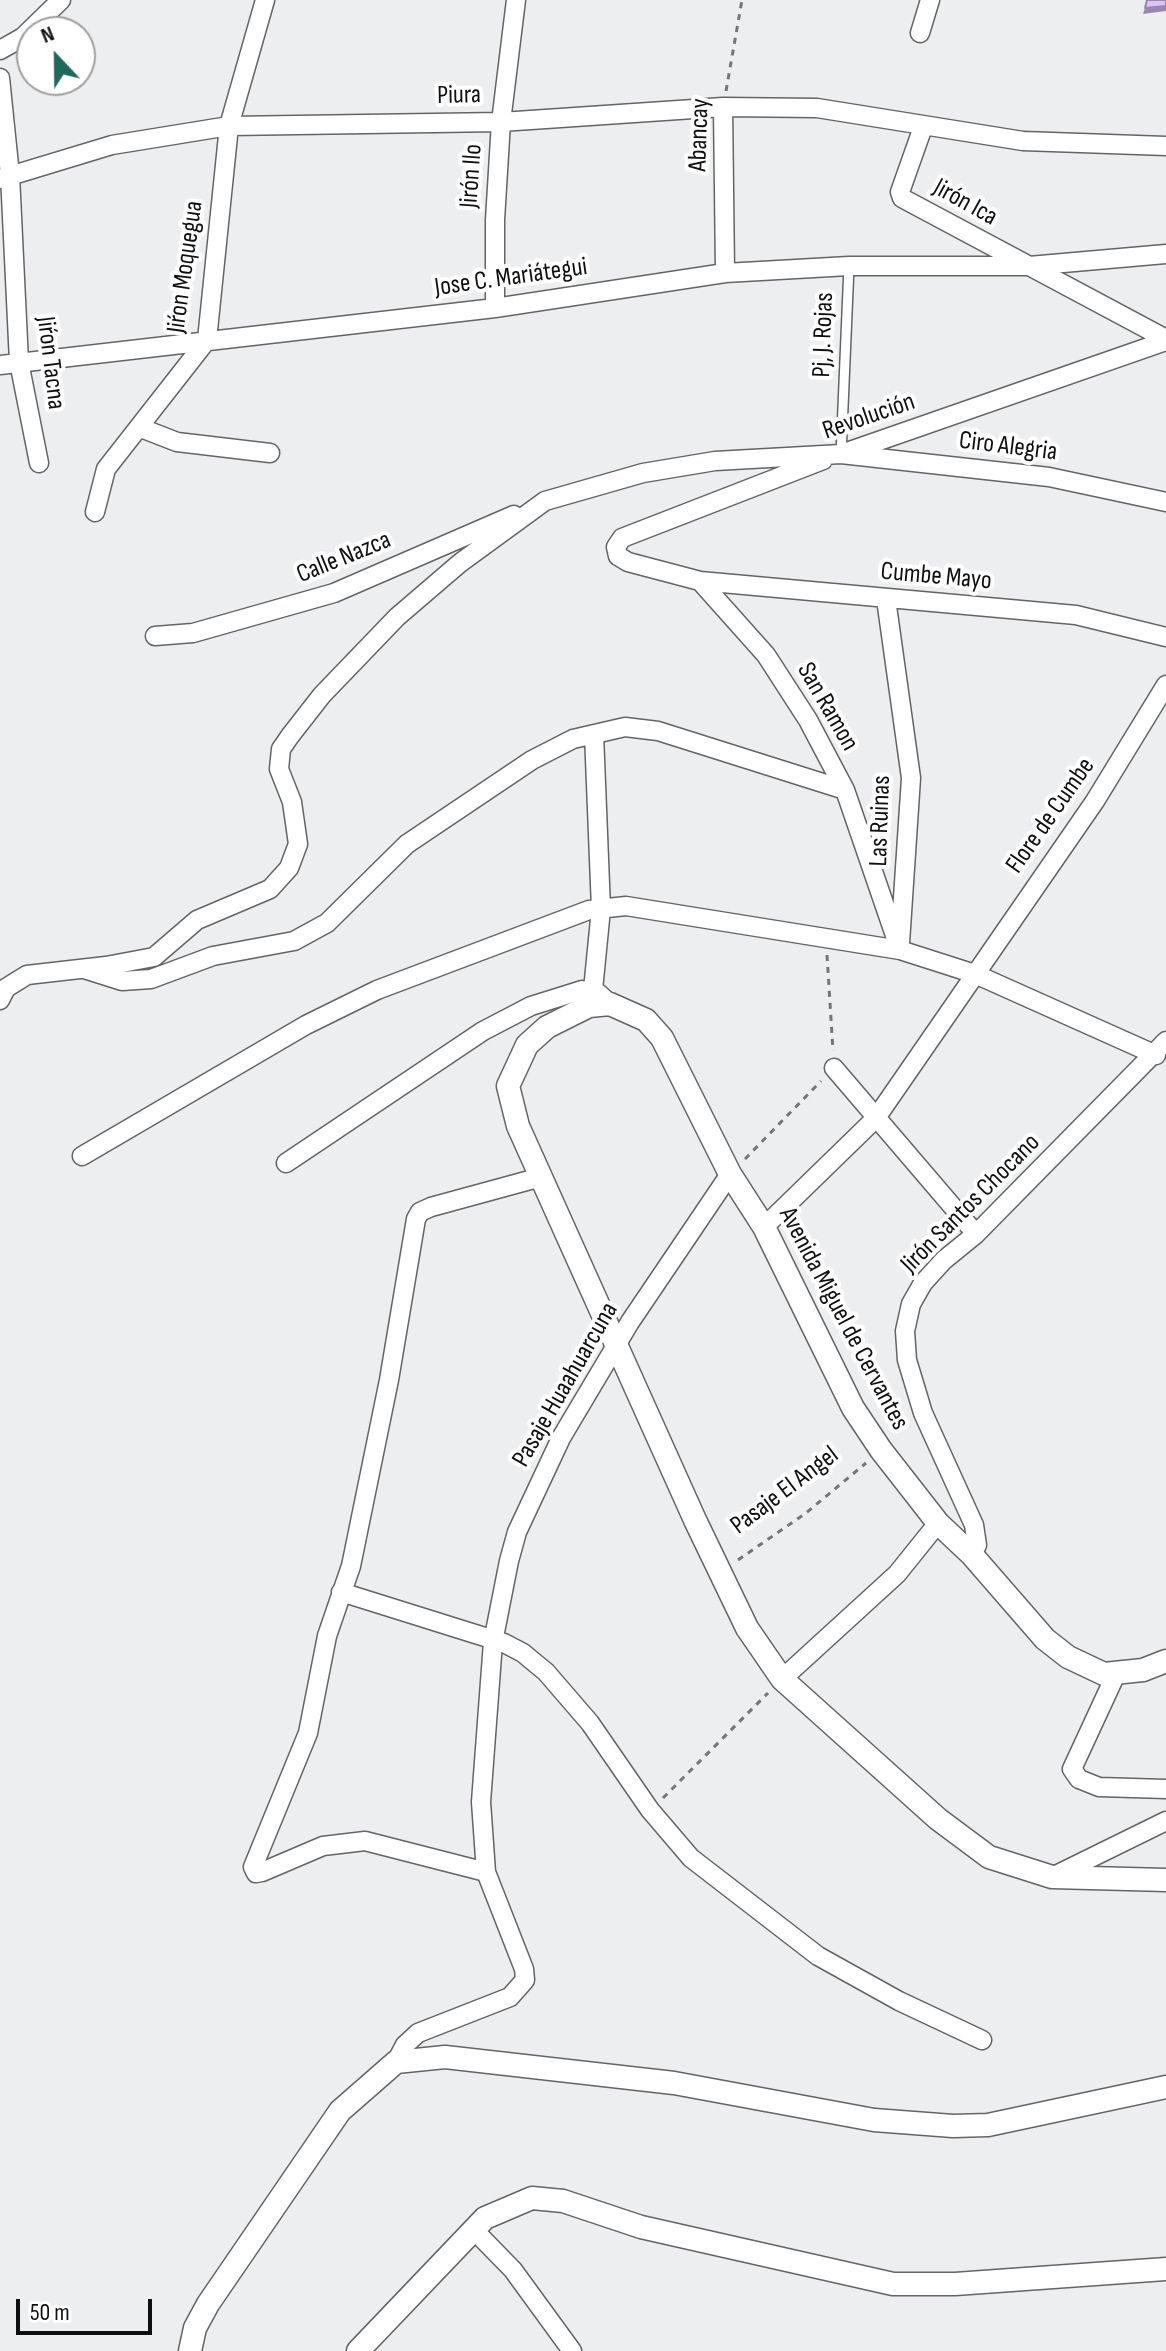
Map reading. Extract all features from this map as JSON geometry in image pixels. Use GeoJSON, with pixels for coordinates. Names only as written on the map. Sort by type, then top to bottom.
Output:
{"type":"FeatureCollection","features":[{"type":"Feature","properties":{"kind":"street"},"geometry":{"type":"LineString","coordinates":[[0,50],[23,37],[61,0]]}},
{"type":"Feature","properties":{"kind":"street","name":"Jiŕon Moquegua"},"geometry":{"type":"LineString","coordinates":[[95,512],[106,469],[207,340],[229,126],[265,0]]}},
{"type":"Feature","properties":{"kind":"street","name":"Jirón Ilo"},"geometry":{"type":"LineString","coordinates":[[495,308],[495,220],[501,122],[516,0]]}},
{"type":"Feature","properties":{"kind":"street"},"geometry":{"type":"LineString","coordinates":[[920,33],[930,0]]}},
{"type":"Feature","properties":{"kind":"street","name":"Jiŕon Tacna"},"geometry":{"type":"LineString","coordinates":[[0,78],[9,364],[39,463]]}},
{"type":"Feature","properties":{"kind":"street","name":"Piura"},"geometry":{"type":"LineString","coordinates":[[5,177],[112,145],[229,126],[501,122],[723,107],[817,108],[923,127]]}},
{"type":"Feature","properties":{"kind":"street","name":"Abancay"},"geometry":{"type":"LineString","coordinates":[[723,107],[725,273]]}},
{"type":"Feature","properties":{"kind":"street"},"geometry":{"type":"LineString","coordinates":[[923,127],[1023,141],[1166,146]]}},
{"type":"Feature","properties":{"kind":"street","name":"Jirón Ica"},"geometry":{"type":"LineString","coordinates":[[923,127],[900,192],[902,198],[1029,266]]}},
{"type":"Feature","properties":{"kind":"street","name":"Jose C. Mariátegui"},"geometry":{"type":"LineString","coordinates":[[9,364],[495,308],[725,273],[849,266],[1029,266],[1166,254]]}},
{"type":"Feature","properties":{"kind":"street"},"geometry":{"type":"LineString","coordinates":[[1029,266],[1166,340]]}},
{"type":"Feature","properties":{"kind":"street","name":"Revolución"},"geometry":{"type":"LineString","coordinates":[[700,581],[628,562],[618,556],[616,547],[622,538],[841,454],[1166,340]]}},
{"type":"Feature","properties":{"kind":"street"},"geometry":{"type":"LineString","coordinates":[[141,428],[177,442],[270,453]]}},
{"type":"Feature","properties":{"kind":"street"},"geometry":{"type":"LineString","coordinates":[[0,1000],[6,988],[27,975],[154,957],[197,920],[270,889],[289,868],[298,844],[292,802],[279,769],[281,749],[290,736],[322,695],[397,617],[460,563],[545,501],[643,473],[715,461],[841,454]]}},
{"type":"Feature","properties":{"kind":"street","name":"Ciro Alegria"},"geometry":{"type":"LineString","coordinates":[[841,454],[1049,477],[1166,502]]}},
{"type":"Feature","properties":{"kind":"street","name":"Calle Nazca"},"geometry":{"type":"LineString","coordinates":[[155,636],[193,633],[334,593],[545,501]]}},
{"type":"Feature","properties":{"kind":"street","name":"Cumbe Mayo"},"geometry":{"type":"LineString","coordinates":[[700,581],[1076,615],[1166,637]]}},
{"type":"Feature","properties":{"kind":"street","name":"San Ramon"},"geometry":{"type":"LineString","coordinates":[[700,581],[766,655],[808,720],[845,790],[900,950]]}},
{"type":"Feature","properties":{"kind":"street","name":"Las Ruinas"},"geometry":{"type":"LineString","coordinates":[[886,599],[911,778],[900,950]]}},
{"type":"Feature","properties":{"kind":"street","name":"Flore de Cumbe"},"geometry":{"type":"LineString","coordinates":[[764,1227],[876,1118],[1095,801],[1166,685]]}},
{"type":"Feature","properties":{"kind":"street"},"geometry":{"type":"LineString","coordinates":[[82,968],[122,981],[151,979],[213,956],[294,941],[327,923],[386,861],[458,807],[552,748],[594,734],[625,727],[658,731],[845,790]]}},
{"type":"Feature","properties":{"kind":"street"},"geometry":{"type":"LineString","coordinates":[[594,734],[602,997]]}},
{"type":"Feature","properties":{"kind":"street"},"geometry":{"type":"LineString","coordinates":[[82,1156],[306,1025],[377,990],[526,932],[601,909],[626,906],[900,950],[975,974],[1161,1048]]}},
{"type":"Feature","properties":{"kind":"street"},"geometry":{"type":"LineString","coordinates":[[286,1163],[483,1031],[565,993],[602,997]]}},
{"type":"Feature","properties":{"kind":"street"},"geometry":{"type":"LineString","coordinates":[[602,997],[566,1014],[527,1045],[515,1065],[508,1086],[510,1106],[747,1628],[782,1679],[951,1829],[989,1857],[1052,1877],[1166,1880]]}},
{"type":"Feature","properties":{"kind":"street","name":"Avenida Miguel de Cervantes"},"geometry":{"type":"LineString","coordinates":[[602,997],[646,1020],[662,1038],[730,1174],[764,1227],[853,1408],[881,1450],[938,1523],[972,1555],[1045,1639],[1090,1668],[1116,1674]]}},
{"type":"Feature","properties":{"kind":"street","name":"Jirón Santos Chocano"},"geometry":{"type":"LineString","coordinates":[[972,1555],[977,1545],[974,1525],[923,1413],[907,1360],[905,1331],[911,1304],[923,1283],[1161,1048]]}},
{"type":"Feature","properties":{"kind":"street"},"geometry":{"type":"LineString","coordinates":[[834,1068],[976,1234]]}},
{"type":"Feature","properties":{"kind":"street","name":"Pasaje Huaahuarcuna"},"geometry":{"type":"LineString","coordinates":[[396,2062],[405,2045],[418,2033],[510,1997],[525,1980],[524,1969],[486,1872],[481,1802],[493,1642],[517,1532],[561,1438],[730,1174]]}},
{"type":"Feature","properties":{"kind":"street"},"geometry":{"type":"LineString","coordinates":[[486,1872],[397,1848],[347,1841],[323,1846],[262,1872],[253,1871],[253,1863],[308,1733],[327,1636],[363,1519],[416,1219],[420,1212],[541,1177]]}},
{"type":"Feature","properties":{"kind":"street"},"geometry":{"type":"LineString","coordinates":[[782,1679],[897,1574],[938,1523]]}},
{"type":"Feature","properties":{"kind":"street"},"geometry":{"type":"LineString","coordinates":[[341,1592],[504,1643],[523,1653],[546,1672],[590,1723],[650,1810],[691,1858],[818,1956],[899,2001],[982,2040]]}},
{"type":"Feature","properties":{"kind":"street"},"geometry":{"type":"LineString","coordinates":[[1166,1661],[1143,1670],[1116,1674],[1072,1769],[1079,1779],[1099,1787],[1166,1789]]}},
{"type":"Feature","properties":{"kind":"street"},"geometry":{"type":"LineString","coordinates":[[1052,1877],[1166,1821]]}},
{"type":"Feature","properties":{"kind":"street"},"geometry":{"type":"LineString","coordinates":[[190,2351],[195,2328],[208,2304],[340,2111],[396,2062],[445,2057],[674,2083],[874,2120],[953,2126],[988,2125],[1166,2087]]}},
{"type":"Feature","properties":{"kind":"street"},"geometry":{"type":"LineString","coordinates":[[358,2351],[485,2218],[532,2198],[563,2201],[641,2227],[893,2284],[955,2284],[1166,2269]]}},
{"type":"Feature","properties":{"kind":"street"},"geometry":{"type":"LineString","coordinates":[[473,2229],[513,2270],[572,2351]]}},
{"type":"Feature","properties":{"kind":"lane","name":"Pj, J. Rojas"},"geometry":{"type":"LineString","coordinates":[[841,454],[849,266]]}},
{"type":"Feature","properties":{"kind":"path","name":"Abancay"},"geometry":{"type":"LineString","coordinates":[[723,107],[742,0]]}},
{"type":"Feature","properties":{"kind":"path"},"geometry":{"type":"LineString","coordinates":[[730,1174],[834,1068],[826,939]]}},
{"type":"Feature","properties":{"kind":"path","name":"Pasaje El Angel"},"geometry":{"type":"LineString","coordinates":[[720,1572],[806,1513],[881,1450]]}},
{"type":"Feature","properties":{"kind":"path"},"geometry":{"type":"LineString","coordinates":[[650,1810],[782,1679]]}},
{"type":"Feature","properties":{"kind":"building"},"geometry":{"type":"Polygon","coordinates":[[[1147,0],[1166,0],[1166,6],[1145,8],[1147,0]]]}}]}
